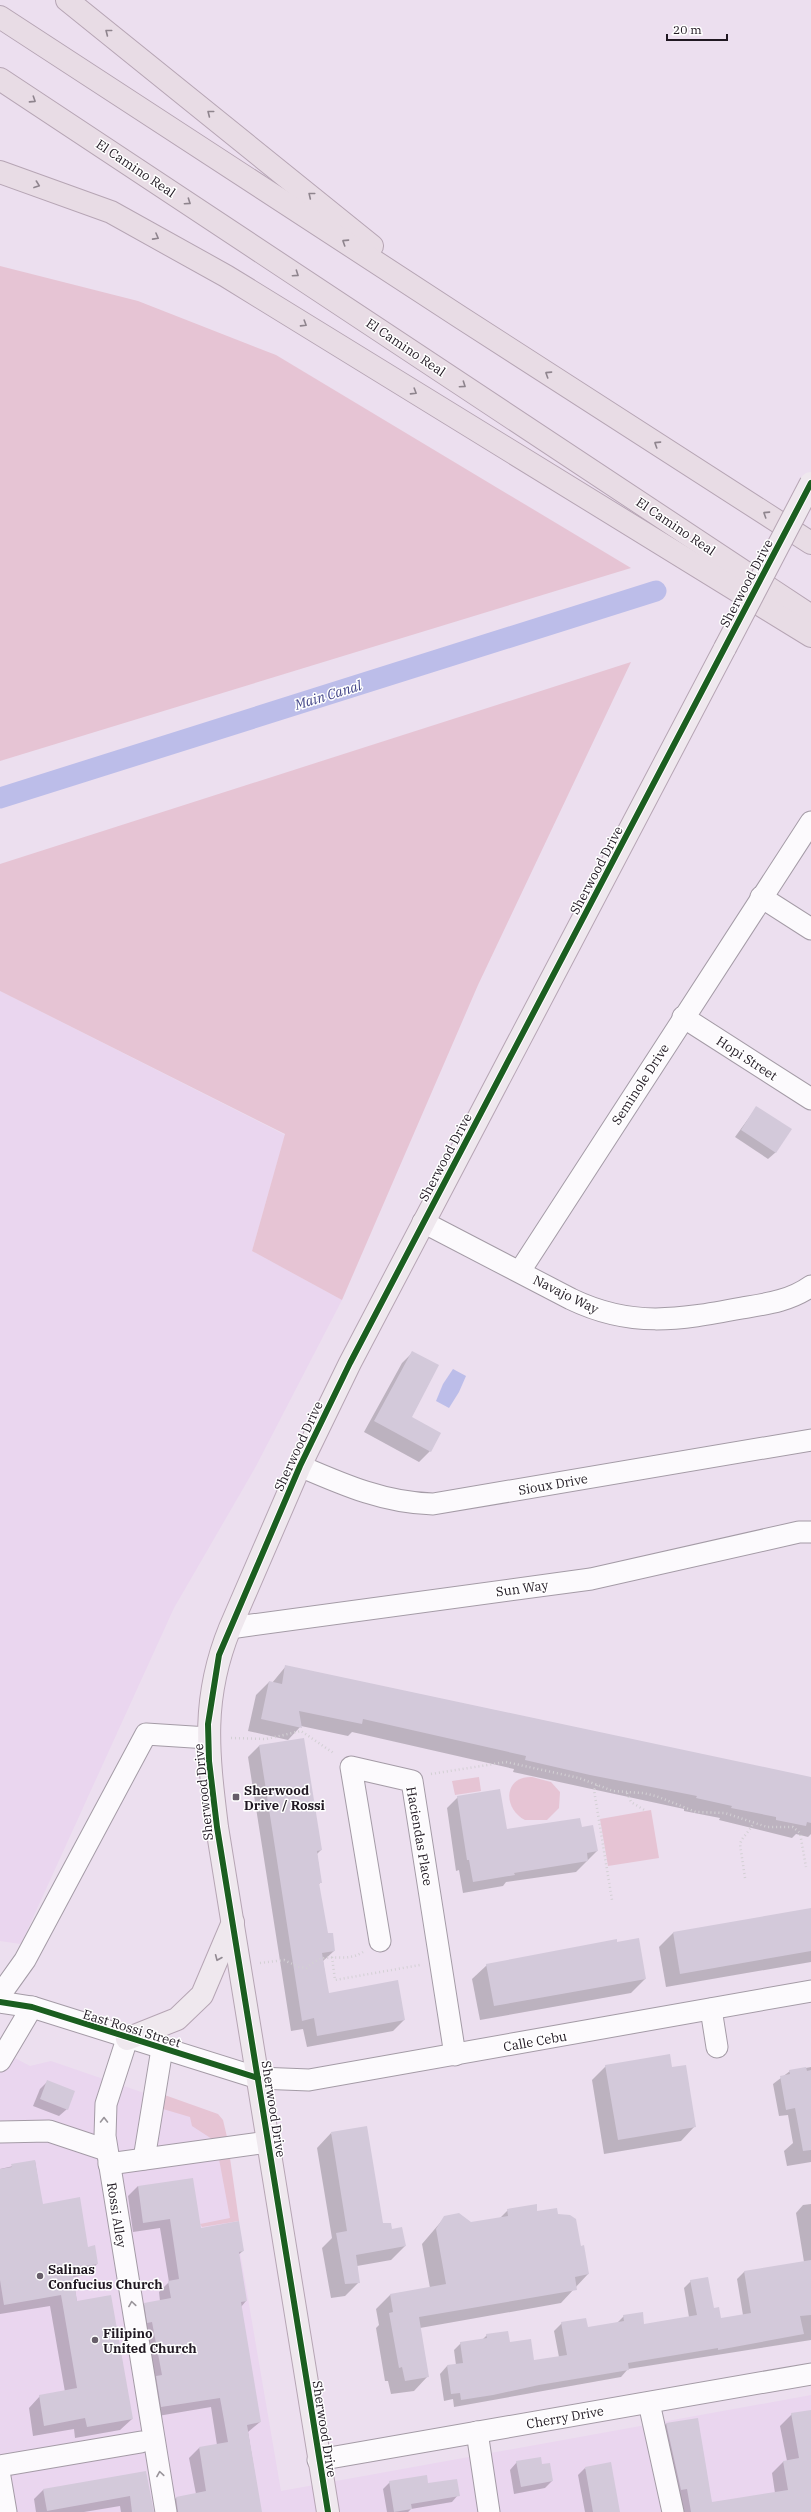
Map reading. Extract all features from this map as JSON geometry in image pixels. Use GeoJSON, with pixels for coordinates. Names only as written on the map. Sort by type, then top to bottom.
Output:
{"type":"FeatureCollection","features":[{"type":"Feature","properties":{"kind":"highway"},"geometry":{"type":"LineString","coordinates":[[67,0],[240,137],[460,317]]}},
{"type":"Feature","properties":{"kind":"highway"},"geometry":{"type":"LineString","coordinates":[[0,17],[460,317],[811,543]]}},
{"type":"Feature","properties":{"kind":"highway","name":"El Camino Real"},"geometry":{"type":"LineString","coordinates":[[0,79],[811,616]]}},
{"type":"Feature","properties":{"kind":"highway"},"geometry":{"type":"LineString","coordinates":[[0,172],[111,212],[226,276],[811,636]]}},
{"type":"Feature","properties":{"kind":"main road","name":"Sherwood Drive"},"geometry":{"type":"LineString","coordinates":[[328,2512],[318,2460],[217,1827],[209,1761],[208,1738],[212,1687],[219,1655],[300,1466],[350,1363],[811,483]]}},
{"type":"Feature","properties":{"kind":"main road"},"geometry":{"type":"LineString","coordinates":[[127,2039],[177,2019],[202,1995],[233,1922]]}},
{"type":"Feature","properties":{"kind":"street","name":"Seminole Drive"},"geometry":{"type":"LineString","coordinates":[[520,1272],[683,1017],[811,822]]}},
{"type":"Feature","properties":{"kind":"street"},"geometry":{"type":"LineString","coordinates":[[761,897],[811,929]]}},
{"type":"Feature","properties":{"kind":"street","name":"Hopi Street"},"geometry":{"type":"LineString","coordinates":[[683,1017],[811,1099]]}},
{"type":"Feature","properties":{"kind":"street","name":"Navajo Way"},"geometry":{"type":"LineString","coordinates":[[423,1222],[587,1307],[625,1318],[643,1320],[691,1318],[790,1298],[811,1286]]}},
{"type":"Feature","properties":{"kind":"street","name":"Sioux Drive"},"geometry":{"type":"LineString","coordinates":[[300,1466],[377,1496],[412,1504],[433,1504],[811,1440]]}},
{"type":"Feature","properties":{"kind":"street","name":"Sun Way"},"geometry":{"type":"LineString","coordinates":[[230,1628],[591,1579],[799,1532],[811,1532]]}},
{"type":"Feature","properties":{"kind":"street"},"geometry":{"type":"LineString","coordinates":[[0,1995],[25,1960],[146,1734],[208,1738]]}},
{"type":"Feature","properties":{"kind":"street"},"geometry":{"type":"LineString","coordinates":[[351,1767],[380,1941]]}},
{"type":"Feature","properties":{"kind":"street","name":"Haciendas Place"},"geometry":{"type":"LineString","coordinates":[[351,1767],[412,1781],[455,2055]]}},
{"type":"Feature","properties":{"kind":"street","name":"Calle Cebu"},"geometry":{"type":"LineString","coordinates":[[258,2078],[309,2080],[811,1991]]}},
{"type":"Feature","properties":{"kind":"street","name":"East Rossi Street"},"geometry":{"type":"LineString","coordinates":[[0,2002],[32,2007],[127,2039],[258,2078]]}},
{"type":"Feature","properties":{"kind":"street"},"geometry":{"type":"LineString","coordinates":[[0,2061],[32,2007]]}},
{"type":"Feature","properties":{"kind":"street"},"geometry":{"type":"LineString","coordinates":[[711,2009],[717,2047]]}},
{"type":"Feature","properties":{"kind":"street","name":"Rossi Alley"},"geometry":{"type":"LineString","coordinates":[[127,2039],[106,2104],[104,2115],[108,2157],[166,2512]]}},
{"type":"Feature","properties":{"kind":"street"},"geometry":{"type":"LineString","coordinates":[[144,2159],[162,2049]]}},
{"type":"Feature","properties":{"kind":"street"},"geometry":{"type":"LineString","coordinates":[[0,2132],[49,2131],[108,2157],[144,2159],[268,2142]]}},
{"type":"Feature","properties":{"kind":"street","name":"Cherry Drive"},"geometry":{"type":"LineString","coordinates":[[318,2460],[811,2374]]}},
{"type":"Feature","properties":{"kind":"street"},"geometry":{"type":"LineString","coordinates":[[649,2403],[673,2512]]}},
{"type":"Feature","properties":{"kind":"street"},"geometry":{"type":"LineString","coordinates":[[477,2432],[489,2512]]}},
{"type":"Feature","properties":{"kind":"street"},"geometry":{"type":"LineString","coordinates":[[0,2466],[141,2442]]}},
{"type":"Feature","properties":{"kind":"street"},"geometry":{"type":"LineString","coordinates":[[0,2477],[6,2512]]}},
{"type":"Feature","properties":{"kind":"path"},"geometry":{"type":"LineString","coordinates":[[208,1738],[266,1739],[301,1731],[351,1767]]}},
{"type":"Feature","properties":{"kind":"path"},"geometry":{"type":"LineString","coordinates":[[412,1781],[437,1772],[506,1762],[579,1778],[613,1791],[643,1793],[687,1809],[725,1813],[767,1827],[793,1827],[800,1832],[806,1867]]}},
{"type":"Feature","properties":{"kind":"path"},"geometry":{"type":"LineString","coordinates":[[596,1785],[594,1790],[595,1798],[612,1900]]}},
{"type":"Feature","properties":{"kind":"path"},"geometry":{"type":"LineString","coordinates":[[627,1793],[630,1802],[646,1811]]}},
{"type":"Feature","properties":{"kind":"path"},"geometry":{"type":"LineString","coordinates":[[745,1878],[740,1844],[742,1839],[750,1832],[753,1823]]}},
{"type":"Feature","properties":{"kind":"path"},"geometry":{"type":"LineString","coordinates":[[240,1967],[284,1960],[299,1968],[307,1968],[315,1960],[332,1956],[356,1957],[380,1941]]}},
{"type":"Feature","properties":{"kind":"path"},"geometry":{"type":"LineString","coordinates":[[332,1956],[335,1980],[440,1961]]}},
{"type":"Feature","properties":{"kind":"shaded area"},"geometry":{"type":"Polygon","coordinates":[[[0,266],[138,301],[276,355],[631,568],[0,761],[0,266]]]}},
{"type":"Feature","properties":{"kind":"shaded area"},"geometry":{"type":"Polygon","coordinates":[[[631,662],[478,985],[342,1300],[252,1251],[285,1134],[0,991],[0,864],[631,662]]]}},
{"type":"Feature","properties":{"kind":"shaded area"},"geometry":{"type":"Polygon","coordinates":[[[0,991],[285,1135],[252,1251],[342,1300],[255,1468],[174,1608],[21,1944],[0,1941],[0,991]]]}},
{"type":"Feature","properties":{"kind":"shaded area"},"geometry":{"type":"Polygon","coordinates":[[[479,1777],[481,1791],[455,1795],[452,1781],[479,1777]]]}},
{"type":"Feature","properties":{"kind":"shaded area"},"geometry":{"type":"Polygon","coordinates":[[[532,1777],[551,1782],[560,1792],[559,1808],[547,1820],[525,1820],[518,1815],[510,1801],[509,1794],[511,1787],[522,1778],[532,1777]]]}},
{"type":"Feature","properties":{"kind":"shaded area"},"geometry":{"type":"Polygon","coordinates":[[[651,1810],[659,1858],[608,1866],[600,1819],[651,1810]]]}},
{"type":"Feature","properties":{"kind":"shaded area"},"geometry":{"type":"Polygon","coordinates":[[[0,2050],[30,2066],[51,2061],[217,2118],[281,2491],[811,2395],[811,2512],[0,2512],[0,2050]]]}},
{"type":"Feature","properties":{"kind":"shaded area"},"geometry":{"type":"Polygon","coordinates":[[[159,2093],[218,2114],[223,2120],[227,2137],[212,2139],[192,2126],[190,2117],[163,2109],[159,2093]]]}},
{"type":"Feature","properties":{"kind":"shaded area"},"geometry":{"type":"Polygon","coordinates":[[[230,2158],[239,2221],[202,2227],[200,2224],[230,2218],[219,2159],[230,2158]]]}},
{"type":"Feature","properties":{"kind":"water"},"geometry":{"type":"Polygon","coordinates":[[[453,1369],[466,1376],[459,1392],[449,1408],[436,1401],[443,1384],[453,1369]]]}},
{"type":"Feature","properties":{"kind":"building"},"geometry":{"type":"Polygon","coordinates":[[[756,1106],[792,1129],[776,1153],[741,1130],[756,1106]]]}},
{"type":"Feature","properties":{"kind":"building"},"geometry":{"type":"Polygon","coordinates":[[[412,1351],[439,1365],[412,1417],[441,1433],[431,1452],[374,1421],[412,1351]]]}},
{"type":"Feature","properties":{"kind":"building"},"geometry":{"type":"Polygon","coordinates":[[[285,1665],[811,1777],[811,1823],[807,1822],[806,1826],[776,1820],[776,1817],[731,1808],[732,1806],[696,1798],[697,1796],[590,1775],[525,1760],[526,1756],[363,1719],[362,1724],[299,1711],[302,1728],[261,1719],[269,1681],[282,1684],[285,1665]]]}},
{"type":"Feature","properties":{"kind":"building"},"geometry":{"type":"Polygon","coordinates":[[[304,1738],[322,1850],[317,1851],[322,1883],[319,1883],[328,1933],[333,1933],[335,1951],[322,1953],[329,1993],[398,1980],[405,2020],[317,2036],[314,2018],[302,2021],[259,1745],[304,1738]]]}},
{"type":"Feature","properties":{"kind":"building"},"geometry":{"type":"Polygon","coordinates":[[[500,1789],[507,1829],[580,1818],[582,1827],[593,1825],[598,1851],[587,1853],[588,1861],[514,1873],[515,1875],[473,1882],[469,1860],[467,1860],[457,1796],[500,1789]]]}},
{"type":"Feature","properties":{"kind":"building"},"geometry":{"type":"Polygon","coordinates":[[[811,1908],[811,1951],[680,1974],[673,1932],[811,1908]]]}},
{"type":"Feature","properties":{"kind":"building"},"geometry":{"type":"Polygon","coordinates":[[[639,1938],[646,1979],[494,2006],[486,1964],[617,1939],[617,1942],[639,1938]]]}},
{"type":"Feature","properties":{"kind":"building"},"geometry":{"type":"Polygon","coordinates":[[[670,2054],[672,2067],[686,2065],[696,2127],[618,2140],[605,2065],[670,2054]]]}},
{"type":"Feature","properties":{"kind":"building"},"geometry":{"type":"Polygon","coordinates":[[[806,2067],[807,2071],[811,2070],[811,2150],[803,2151],[795,2108],[786,2110],[780,2076],[790,2074],[789,2070],[806,2067]]]}},
{"type":"Feature","properties":{"kind":"building"},"geometry":{"type":"Polygon","coordinates":[[[47,2080],[75,2091],[68,2110],[40,2099],[47,2080]]]}},
{"type":"Feature","properties":{"kind":"building"},"geometry":{"type":"Polygon","coordinates":[[[367,2126],[383,2223],[391,2223],[392,2229],[402,2227],[406,2246],[356,2255],[360,2283],[345,2284],[336,2233],[347,2231],[331,2132],[367,2126]]]}},
{"type":"Feature","properties":{"kind":"building"},"geometry":{"type":"Polygon","coordinates":[[[35,2160],[43,2204],[80,2197],[88,2247],[95,2245],[98,2264],[72,2268],[77,2301],[111,2295],[133,2419],[87,2427],[85,2418],[44,2426],[39,2395],[77,2388],[61,2295],[4,2305],[0,2280],[0,2169],[12,2167],[11,2164],[35,2160]]]}},
{"type":"Feature","properties":{"kind":"building"},"geometry":{"type":"Polygon","coordinates":[[[193,2178],[201,2228],[239,2221],[244,2251],[239,2252],[247,2301],[241,2302],[261,2422],[247,2425],[262,2512],[178,2512],[176,2497],[206,2491],[199,2447],[228,2442],[220,2398],[161,2407],[156,2376],[162,2375],[152,2322],[147,2323],[144,2303],[171,2298],[168,2281],[179,2279],[170,2219],[143,2223],[138,2186],[193,2178]]]}},
{"type":"Feature","properties":{"kind":"building"},"geometry":{"type":"Polygon","coordinates":[[[537,2204],[537,2211],[557,2208],[558,2214],[570,2215],[576,2219],[581,2246],[584,2245],[589,2274],[575,2277],[577,2290],[419,2317],[429,2377],[405,2381],[402,2367],[399,2368],[389,2313],[393,2312],[390,2294],[446,2284],[436,2229],[444,2216],[459,2213],[471,2222],[508,2216],[507,2209],[537,2204]]]}},
{"type":"Feature","properties":{"kind":"building"},"geometry":{"type":"Polygon","coordinates":[[[811,2260],[811,2315],[800,2316],[804,2334],[718,2350],[718,2348],[628,2363],[629,2370],[539,2385],[493,2395],[461,2400],[460,2393],[451,2394],[447,2365],[463,2363],[460,2342],[487,2338],[486,2334],[508,2331],[510,2342],[531,2339],[534,2360],[567,2355],[561,2322],[586,2318],[588,2327],[624,2321],[623,2315],[643,2312],[644,2324],[697,2315],[690,2280],[708,2277],[714,2308],[719,2307],[721,2318],[751,2313],[744,2271],[811,2260]]]}},
{"type":"Feature","properties":{"kind":"building"},"geometry":{"type":"Polygon","coordinates":[[[811,2410],[811,2512],[691,2512],[687,2489],[681,2490],[666,2423],[698,2418],[712,2502],[788,2490],[783,2461],[799,2458],[791,2413],[811,2410]]]}},
{"type":"Feature","properties":{"kind":"building"},"geometry":{"type":"Polygon","coordinates":[[[541,2457],[542,2464],[550,2463],[553,2481],[521,2487],[516,2461],[541,2457]]]}},
{"type":"Feature","properties":{"kind":"building"},"geometry":{"type":"Polygon","coordinates":[[[611,2462],[620,2512],[593,2512],[585,2467],[611,2462]]]}},
{"type":"Feature","properties":{"kind":"building"},"geometry":{"type":"Polygon","coordinates":[[[146,2471],[154,2512],[132,2512],[130,2496],[47,2511],[43,2489],[146,2471]]]}},
{"type":"Feature","properties":{"kind":"building"},"geometry":{"type":"Polygon","coordinates":[[[427,2475],[428,2483],[457,2479],[460,2496],[411,2504],[412,2509],[394,2512],[389,2481],[427,2475]]]}},
{"type":"Feature","properties":{"kind":"waterway","name":"Main Canal"},"geometry":{"type":"LineString","coordinates":[[0,798],[656,591]]}},
{"type":"Feature","properties":{"kind":"cycle path"},"geometry":{"type":"LineString","coordinates":[[328,2512],[217,1827],[209,1761],[208,1724],[219,1655],[300,1466],[350,1363],[811,483]]}},
{"type":"Feature","properties":{"kind":"cycle path"},"geometry":{"type":"LineString","coordinates":[[0,2002],[32,2007],[258,2078]]}},
{"type":"Feature","properties":{"kind":"place","name":"Sherwood Drive / Rossi"},"geometry":{"type":"Point","coordinates":[236,1797]}},
{"type":"Feature","properties":{"kind":"place","name":"Salinas Confucius Church"},"geometry":{"type":"Point","coordinates":[40,2276]}},
{"type":"Feature","properties":{"kind":"place","name":"Filipino United Church"},"geometry":{"type":"Point","coordinates":[95,2340]}}]}
